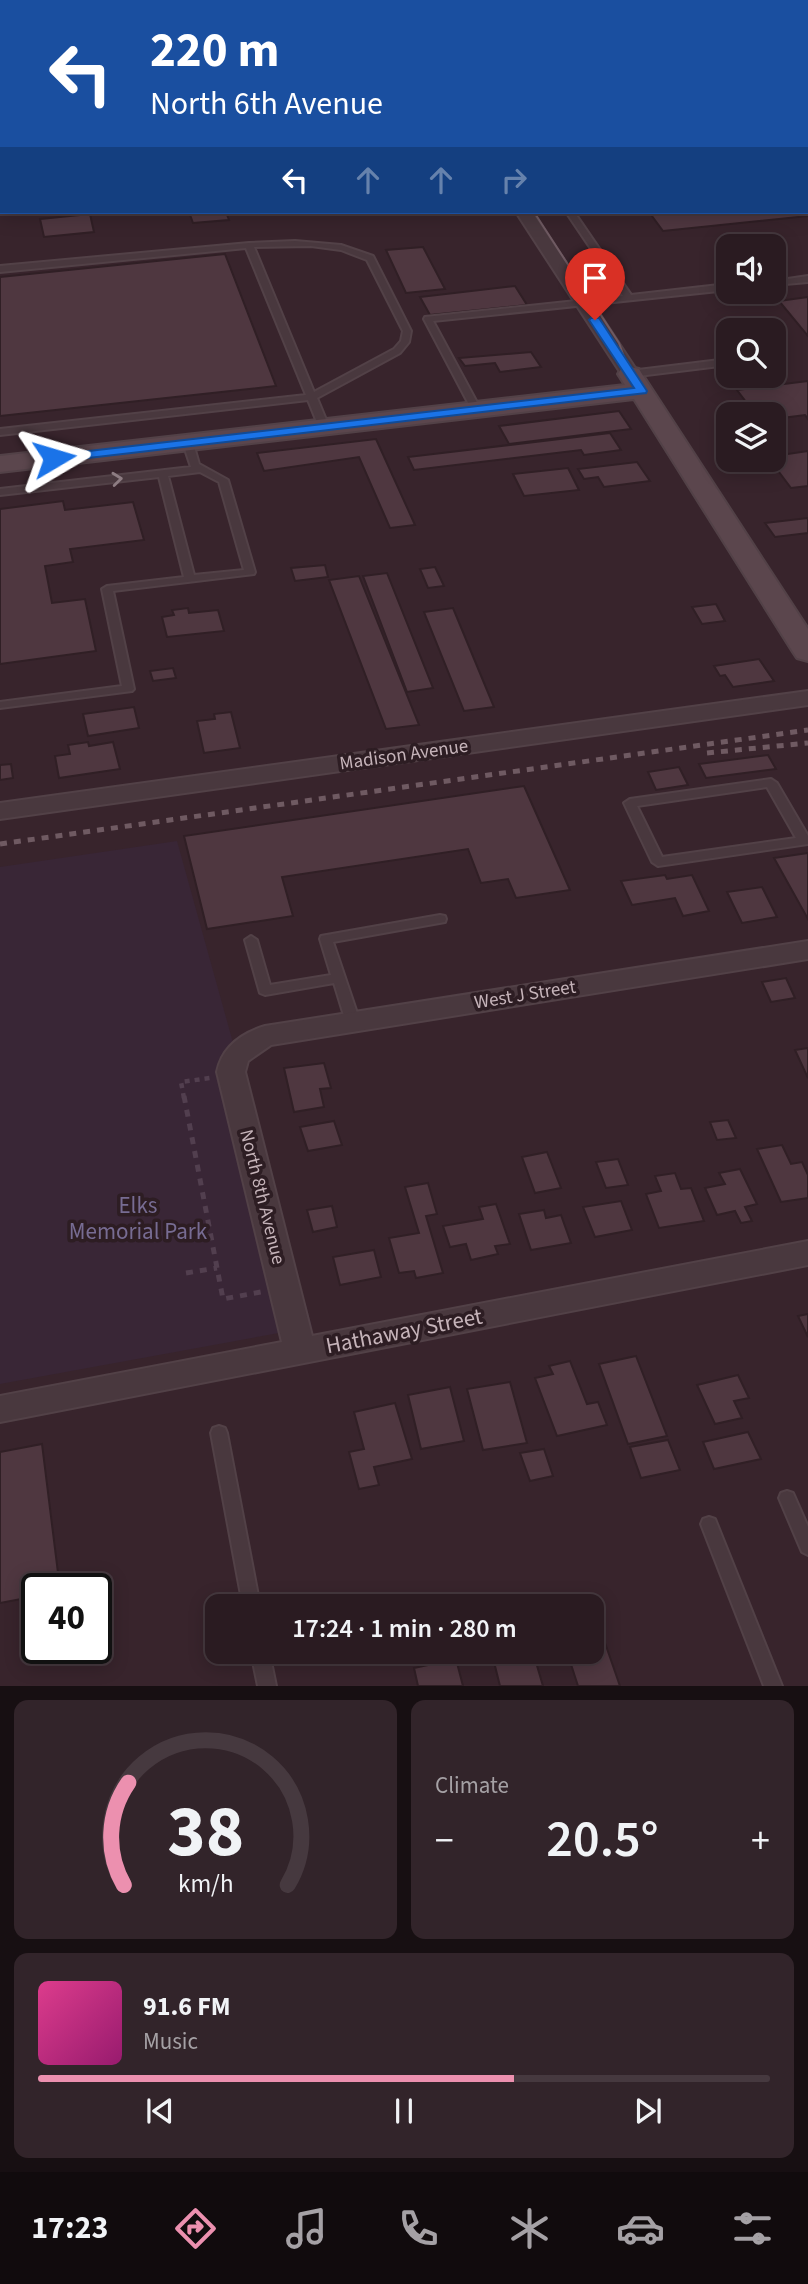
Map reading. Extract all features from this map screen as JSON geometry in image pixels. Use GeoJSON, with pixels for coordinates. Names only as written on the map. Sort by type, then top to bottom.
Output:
{"type":"FeatureCollection","features":[{"type":"Feature","properties":{"kind":"street"},"geometry":{"type":"LineString","coordinates":[[525,214],[808,652]]}},
{"type":"Feature","properties":{"kind":"street"},"geometry":{"type":"LineString","coordinates":[[0,464],[476,410],[636,382]]}},
{"type":"Feature","properties":{"kind":"street","name":"Madison Avenue"},"geometry":{"type":"LineString","coordinates":[[0,811],[808,698]]}},
{"type":"Feature","properties":{"kind":"street","name":"West J Street"},"geometry":{"type":"LineString","coordinates":[[232,1076],[232,1060],[244,1047],[265,1036],[808,950]]}},
{"type":"Feature","properties":{"kind":"street","name":"North 8th Avenue"},"geometry":{"type":"LineString","coordinates":[[232,1076],[300,1351]]}},
{"type":"Feature","properties":{"kind":"street","name":"Hathaway Street"},"geometry":{"type":"LineString","coordinates":[[0,1409],[808,1253]]}},
{"type":"Feature","properties":{"kind":"lane"},"geometry":{"type":"LineString","coordinates":[[571,214],[629,298]]}},
{"type":"Feature","properties":{"kind":"lane"},"geometry":{"type":"LineString","coordinates":[[249,245],[324,427]]}},
{"type":"Feature","properties":{"kind":"lane"},"geometry":{"type":"LineString","coordinates":[[0,269],[249,245],[332,245],[358,251],[370,258],[407,331],[405,342],[397,351],[312,397],[0,432]]}},
{"type":"Feature","properties":{"kind":"lane"},"geometry":{"type":"LineString","coordinates":[[786,282],[808,279]]}},
{"type":"Feature","properties":{"kind":"lane"},"geometry":{"type":"LineString","coordinates":[[476,410],[428,319],[716,288]]}},
{"type":"Feature","properties":{"kind":"lane"},"geometry":{"type":"LineString","coordinates":[[636,382],[716,365]]}},
{"type":"Feature","properties":{"kind":"lane"},"geometry":{"type":"LineString","coordinates":[[0,705],[128,689],[107,589],[250,572],[223,480],[195,466],[188,443]]}},
{"type":"Feature","properties":{"kind":"lane"},"geometry":{"type":"LineString","coordinates":[[0,492],[203,469]]}},
{"type":"Feature","properties":{"kind":"lane"},"geometry":{"type":"LineString","coordinates":[[163,474],[190,579]]}},
{"type":"Feature","properties":{"kind":"lane"},"geometry":{"type":"LineString","coordinates":[[771,783],[806,840],[658,862],[631,803],[771,783]]}},
{"type":"Feature","properties":{"kind":"lane"},"geometry":{"type":"LineString","coordinates":[[353,1022],[326,939],[440,919]]}},
{"type":"Feature","properties":{"kind":"lane"},"geometry":{"type":"LineString","coordinates":[[251,940],[265,990],[339,978]]}},
{"type":"Feature","properties":{"kind":"lane"},"geometry":{"type":"LineString","coordinates":[[219,1433],[250,1594]]}},
{"type":"Feature","properties":{"kind":"lane"},"geometry":{"type":"LineString","coordinates":[[786,1498],[808,1547]]}},
{"type":"Feature","properties":{"kind":"lane"},"geometry":{"type":"LineString","coordinates":[[709,1524],[773,1685]]}},
{"type":"Feature","properties":{"kind":"lane"},"geometry":{"type":"LineString","coordinates":[[263,1664],[267,1685]]}},
{"type":"Feature","properties":{"kind":"path"},"geometry":{"type":"LineString","coordinates":[[232,1076],[181,1082],[223,1299],[284,1287]]}},
{"type":"Feature","properties":{"kind":"path"},"geometry":{"type":"LineString","coordinates":[[186,1273],[217,1268]]}},
{"type":"Feature","properties":{"kind":"green space","name":"Elks Memorial Park"},"geometry":{"type":"Polygon","coordinates":[[[177,841],[312,1327],[0,1384],[0,867],[177,841]]]}},
{"type":"Feature","properties":{"kind":"building"},"geometry":{"type":"Polygon","coordinates":[[[90,214],[94,232],[44,237],[40,219],[90,214]]]}},
{"type":"Feature","properties":{"kind":"building"},"geometry":{"type":"Polygon","coordinates":[[[190,214],[227,214],[229,220],[193,223],[190,214]]]}},
{"type":"Feature","properties":{"kind":"building"},"geometry":{"type":"Polygon","coordinates":[[[650,214],[808,214],[808,216],[663,231],[650,214]]]}},
{"type":"Feature","properties":{"kind":"building"},"geometry":{"type":"Polygon","coordinates":[[[423,247],[445,289],[406,293],[386,250],[423,247]]]}},
{"type":"Feature","properties":{"kind":"building"},"geometry":{"type":"Polygon","coordinates":[[[225,254],[276,386],[0,416],[0,277],[225,254]]]}},
{"type":"Feature","properties":{"kind":"building"},"geometry":{"type":"Polygon","coordinates":[[[515,286],[527,305],[430,315],[420,297],[515,286]]]}},
{"type":"Feature","properties":{"kind":"building"},"geometry":{"type":"Polygon","coordinates":[[[808,297],[808,336],[781,304],[786,304],[786,300],[808,297]]]}},
{"type":"Feature","properties":{"kind":"building"},"geometry":{"type":"Polygon","coordinates":[[[531,352],[541,367],[500,372],[495,363],[465,366],[459,358],[531,352]]]}},
{"type":"Feature","properties":{"kind":"building"},"geometry":{"type":"Polygon","coordinates":[[[808,381],[808,419],[805,415],[786,417],[786,402],[746,402],[737,390],[786,388],[786,384],[808,381]]]}},
{"type":"Feature","properties":{"kind":"building"},"geometry":{"type":"Polygon","coordinates":[[[619,411],[631,429],[509,444],[499,426],[619,411]]]}},
{"type":"Feature","properties":{"kind":"building"},"geometry":{"type":"Polygon","coordinates":[[[610,433],[621,450],[584,455],[581,450],[414,470],[408,457],[610,433]]]}},
{"type":"Feature","properties":{"kind":"building"},"geometry":{"type":"Polygon","coordinates":[[[376,439],[415,525],[390,528],[359,457],[264,471],[257,453],[376,439]]]}},
{"type":"Feature","properties":{"kind":"building"},"geometry":{"type":"Polygon","coordinates":[[[808,451],[808,486],[791,488],[779,472],[786,472],[786,454],[808,451]]]}},
{"type":"Feature","properties":{"kind":"building"},"geometry":{"type":"Polygon","coordinates":[[[637,462],[650,481],[604,487],[598,477],[584,479],[578,469],[637,462]]]}},
{"type":"Feature","properties":{"kind":"building"},"geometry":{"type":"Polygon","coordinates":[[[568,468],[579,490],[524,496],[513,474],[568,468]]]}},
{"type":"Feature","properties":{"kind":"building"},"geometry":{"type":"Polygon","coordinates":[[[63,501],[65,510],[133,502],[144,540],[70,549],[73,562],[45,566],[52,603],[85,599],[96,651],[0,664],[0,509],[63,501]]]}},
{"type":"Feature","properties":{"kind":"building"},"geometry":{"type":"Polygon","coordinates":[[[808,518],[808,533],[775,537],[765,523],[808,518]]]}},
{"type":"Feature","properties":{"kind":"building"},"geometry":{"type":"Polygon","coordinates":[[[325,565],[328,577],[295,581],[291,568],[325,565]]]}},
{"type":"Feature","properties":{"kind":"building"},"geometry":{"type":"Polygon","coordinates":[[[435,567],[444,586],[428,588],[420,569],[435,567]]]}},
{"type":"Feature","properties":{"kind":"building"},"geometry":{"type":"Polygon","coordinates":[[[387,573],[433,688],[407,692],[363,576],[387,573]]]}},
{"type":"Feature","properties":{"kind":"building"},"geometry":{"type":"Polygon","coordinates":[[[359,576],[419,725],[386,729],[329,580],[359,576]]]}},
{"type":"Feature","properties":{"kind":"building"},"geometry":{"type":"Polygon","coordinates":[[[716,604],[725,621],[702,624],[692,607],[716,604]]]}},
{"type":"Feature","properties":{"kind":"building"},"geometry":{"type":"Polygon","coordinates":[[[188,608],[189,613],[218,610],[224,631],[167,637],[162,617],[174,615],[172,610],[188,608]]]}},
{"type":"Feature","properties":{"kind":"building"},"geometry":{"type":"Polygon","coordinates":[[[453,608],[494,707],[464,711],[424,612],[453,608]]]}},
{"type":"Feature","properties":{"kind":"building"},"geometry":{"type":"Polygon","coordinates":[[[759,659],[774,681],[733,687],[725,675],[720,676],[714,666],[759,659]]]}},
{"type":"Feature","properties":{"kind":"building"},"geometry":{"type":"Polygon","coordinates":[[[173,668],[176,678],[153,681],[150,671],[173,668]]]}},
{"type":"Feature","properties":{"kind":"building"},"geometry":{"type":"Polygon","coordinates":[[[134,707],[139,728],[88,736],[83,714],[134,707]]]}},
{"type":"Feature","properties":{"kind":"building"},"geometry":{"type":"Polygon","coordinates":[[[231,712],[240,748],[204,753],[197,721],[215,719],[214,714],[231,712]]]}},
{"type":"Feature","properties":{"kind":"building"},"geometry":{"type":"Polygon","coordinates":[[[88,742],[89,746],[113,742],[120,769],[59,778],[55,756],[70,754],[68,745],[88,742]]]}},
{"type":"Feature","properties":{"kind":"building"},"geometry":{"type":"Polygon","coordinates":[[[768,755],[776,769],[706,778],[699,764],[768,755]]]}},
{"type":"Feature","properties":{"kind":"building"},"geometry":{"type":"Polygon","coordinates":[[[11,764],[13,778],[0,780],[0,765],[11,764]]]}},
{"type":"Feature","properties":{"kind":"building"},"geometry":{"type":"Polygon","coordinates":[[[679,767],[688,785],[656,790],[648,772],[679,767]]]}},
{"type":"Feature","properties":{"kind":"building"},"geometry":{"type":"Polygon","coordinates":[[[524,786],[570,890],[516,898],[508,879],[481,883],[468,849],[282,877],[293,916],[207,929],[184,836],[524,786]]]}},
{"type":"Feature","properties":{"kind":"building"},"geometry":{"type":"Polygon","coordinates":[[[808,853],[808,919],[774,858],[808,853]]]}},
{"type":"Feature","properties":{"kind":"building"},"geometry":{"type":"Polygon","coordinates":[[[665,875],[667,879],[692,875],[709,911],[683,916],[675,898],[632,905],[621,881],[665,875]]]}},
{"type":"Feature","properties":{"kind":"building"},"geometry":{"type":"Polygon","coordinates":[[[762,887],[777,917],[742,923],[727,892],[762,887]]]}},
{"type":"Feature","properties":{"kind":"building"},"geometry":{"type":"Polygon","coordinates":[[[786,978],[795,998],[771,1002],[762,982],[786,978]]]}},
{"type":"Feature","properties":{"kind":"building"},"geometry":{"type":"Polygon","coordinates":[[[808,1048],[808,1078],[795,1050],[808,1048]]]}},
{"type":"Feature","properties":{"kind":"building"},"geometry":{"type":"Polygon","coordinates":[[[324,1063],[331,1088],[320,1089],[324,1107],[294,1112],[284,1068],[324,1063]]]}},
{"type":"Feature","properties":{"kind":"building"},"geometry":{"type":"Polygon","coordinates":[[[728,1120],[736,1138],[717,1140],[710,1122],[728,1120]]]}},
{"type":"Feature","properties":{"kind":"building"},"geometry":{"type":"Polygon","coordinates":[[[334,1121],[342,1145],[308,1151],[300,1127],[334,1121]]]}},
{"type":"Feature","properties":{"kind":"building"},"geometry":{"type":"Polygon","coordinates":[[[782,1145],[791,1164],[802,1162],[808,1175],[808,1198],[781,1202],[757,1149],[782,1145]]]}},
{"type":"Feature","properties":{"kind":"building"},"geometry":{"type":"Polygon","coordinates":[[[547,1152],[561,1188],[535,1193],[522,1157],[547,1152]]]}},
{"type":"Feature","properties":{"kind":"building"},"geometry":{"type":"Polygon","coordinates":[[[618,1159],[628,1185],[606,1188],[596,1162],[618,1159]]]}},
{"type":"Feature","properties":{"kind":"building"},"geometry":{"type":"Polygon","coordinates":[[[740,1169],[757,1204],[745,1207],[752,1221],[741,1223],[735,1211],[717,1215],[705,1188],[725,1184],[719,1173],[740,1169]]]}},
{"type":"Feature","properties":{"kind":"building"},"geometry":{"type":"Polygon","coordinates":[[[675,1173],[681,1189],[691,1188],[704,1221],[659,1228],[646,1194],[661,1191],[655,1176],[675,1173]]]}},
{"type":"Feature","properties":{"kind":"building"},"geometry":{"type":"Polygon","coordinates":[[[428,1183],[437,1214],[426,1216],[443,1273],[416,1278],[414,1271],[399,1273],[389,1238],[419,1233],[405,1187],[428,1183]]]}},
{"type":"Feature","properties":{"kind":"building"},"geometry":{"type":"Polygon","coordinates":[[[621,1201],[632,1230],[595,1237],[583,1207],[621,1201]]]}},
{"type":"Feature","properties":{"kind":"building"},"geometry":{"type":"Polygon","coordinates":[[[496,1204],[510,1244],[495,1246],[498,1254],[471,1260],[466,1244],[450,1247],[443,1226],[483,1219],[479,1207],[496,1204]]]}},
{"type":"Feature","properties":{"kind":"building"},"geometry":{"type":"Polygon","coordinates":[[[332,1206],[337,1227],[313,1232],[307,1210],[332,1206]]]}},
{"type":"Feature","properties":{"kind":"building"},"geometry":{"type":"Polygon","coordinates":[[[544,1210],[546,1218],[561,1215],[571,1243],[531,1250],[519,1214],[544,1210]]]}},
{"type":"Feature","properties":{"kind":"building"},"geometry":{"type":"Polygon","coordinates":[[[374,1250],[381,1277],[340,1285],[333,1257],[374,1250]]]}},
{"type":"Feature","properties":{"kind":"building"},"geometry":{"type":"Polygon","coordinates":[[[808,1314],[808,1337],[798,1316],[808,1314]]]}},
{"type":"Feature","properties":{"kind":"building"},"geometry":{"type":"Polygon","coordinates":[[[636,1356],[667,1436],[628,1444],[599,1364],[636,1356]]]}},
{"type":"Feature","properties":{"kind":"building"},"geometry":{"type":"Polygon","coordinates":[[[570,1361],[587,1404],[598,1402],[607,1425],[557,1436],[535,1378],[553,1374],[549,1366],[570,1361]]]}},
{"type":"Feature","properties":{"kind":"building"},"geometry":{"type":"Polygon","coordinates":[[[738,1375],[749,1398],[734,1401],[742,1418],[715,1424],[697,1385],[738,1375]]]}},
{"type":"Feature","properties":{"kind":"building"},"geometry":{"type":"Polygon","coordinates":[[[510,1382],[527,1443],[483,1450],[467,1389],[510,1382]]]}},
{"type":"Feature","properties":{"kind":"building"},"geometry":{"type":"Polygon","coordinates":[[[450,1387],[464,1441],[421,1449],[408,1395],[450,1387]]]}},
{"type":"Feature","properties":{"kind":"building"},"geometry":{"type":"Polygon","coordinates":[[[395,1403],[412,1459],[374,1467],[379,1485],[359,1489],[349,1452],[364,1449],[354,1412],[395,1403]]]}},
{"type":"Feature","properties":{"kind":"building"},"geometry":{"type":"Polygon","coordinates":[[[748,1432],[761,1459],[714,1469],[703,1442],[748,1432]]]}},
{"type":"Feature","properties":{"kind":"building"},"geometry":{"type":"Polygon","coordinates":[[[668,1440],[680,1470],[641,1478],[630,1447],[668,1440]]]}},
{"type":"Feature","properties":{"kind":"building"},"geometry":{"type":"Polygon","coordinates":[[[42,1444],[58,1573],[21,1573],[21,1599],[0,1603],[0,1452],[42,1444]]]}},
{"type":"Feature","properties":{"kind":"building"},"geometry":{"type":"Polygon","coordinates":[[[544,1449],[553,1476],[530,1481],[520,1453],[544,1449]]]}},
{"type":"Feature","properties":{"kind":"building"},"geometry":{"type":"Polygon","coordinates":[[[604,1640],[620,1686],[578,1686],[571,1664],[604,1664],[604,1640]]]}},
{"type":"Feature","properties":{"kind":"building"},"geometry":{"type":"Polygon","coordinates":[[[433,1664],[457,1664],[463,1686],[418,1686],[414,1668],[433,1664]]]}},
{"type":"Feature","properties":{"kind":"building"},"geometry":{"type":"Polygon","coordinates":[[[494,1664],[537,1664],[543,1686],[500,1686],[494,1664]]]}},
{"type":"Feature","properties":{"kind":"tram line"},"geometry":{"type":"LineString","coordinates":[[535,214],[619,343],[630,374]]}},
{"type":"Feature","properties":{"kind":"railway"},"geometry":{"type":"LineString","coordinates":[[0,844],[808,730]]}},
{"type":"Feature","properties":{"kind":"railway"},"geometry":{"type":"LineString","coordinates":[[707,753],[808,743]]}},
{"type":"Feature","properties":{"kind":"route"},"geometry":{"type":"LineString","coordinates":[[54,458],[641,391],[595,320]]}}]}
